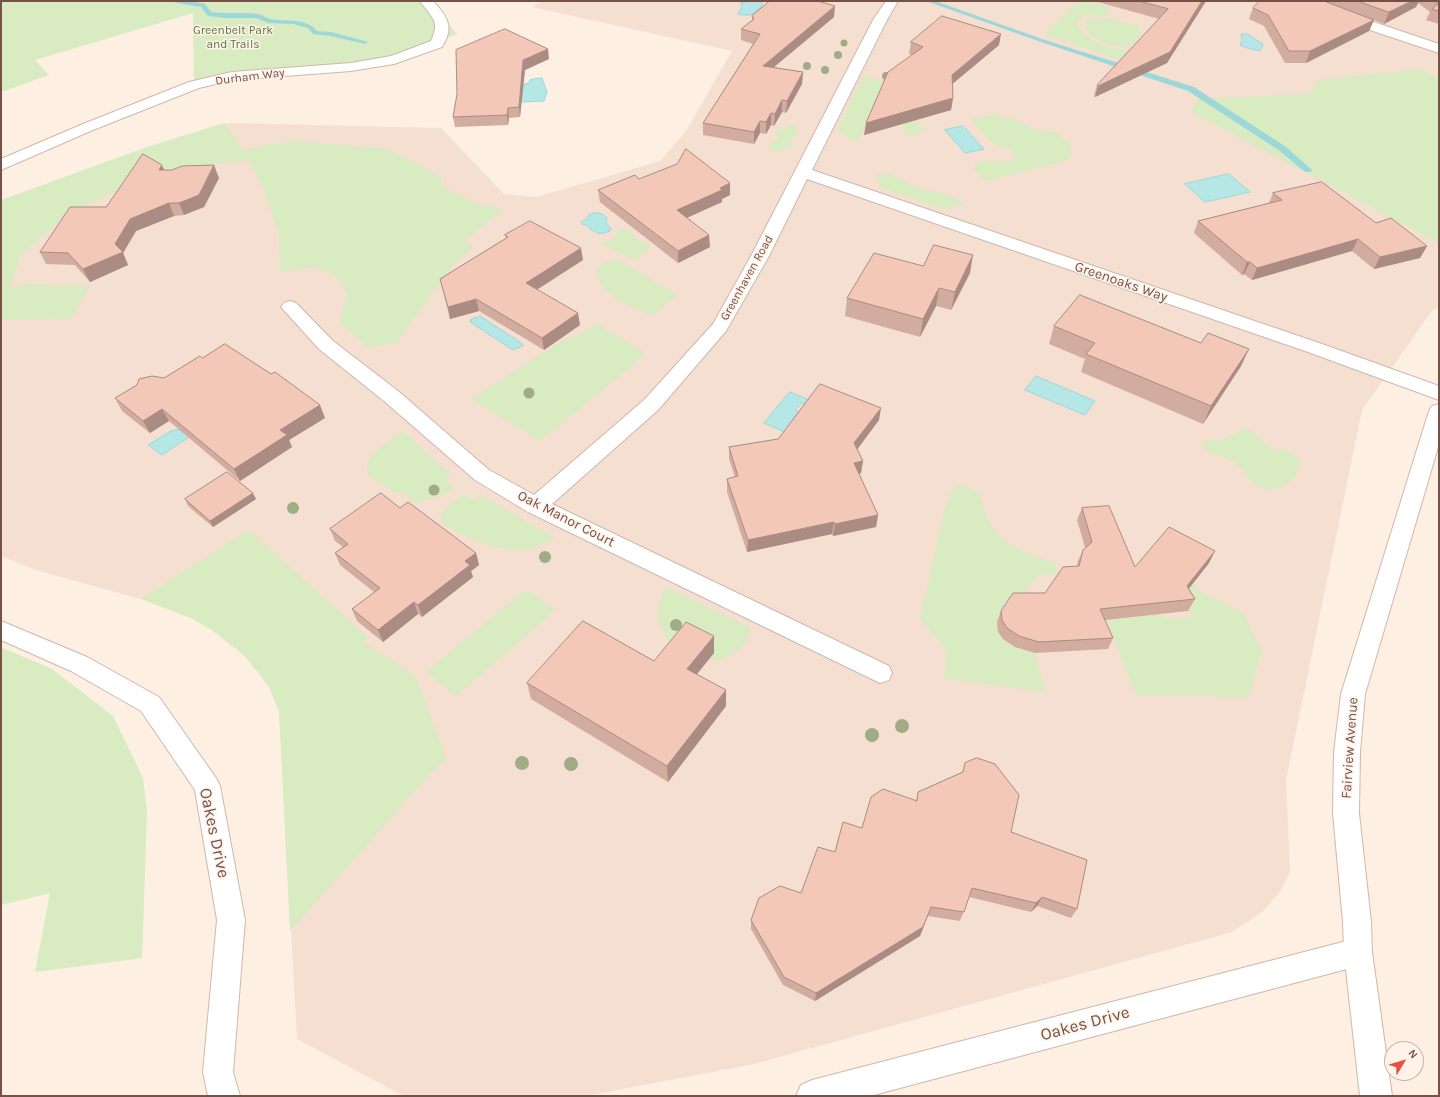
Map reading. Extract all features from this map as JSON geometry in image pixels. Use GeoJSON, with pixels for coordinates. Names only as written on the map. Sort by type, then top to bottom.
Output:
{"type":"FeatureCollection","features":[{"type":"Feature","properties":{"kind":"street","name":"Durham Way"},"geometry":{"type":"LineString","coordinates":[[1,165],[88,127],[194,85],[232,76],[352,67],[394,60],[437,44],[442,33],[442,19],[426,1]]}},
{"type":"Feature","properties":{"kind":"street","name":"Greenhaven Road"},"geometry":{"type":"LineString","coordinates":[[536,506],[651,405],[720,327],[760,256],[880,20],[892,1]]}},
{"type":"Feature","properties":{"kind":"street"},"geometry":{"type":"LineString","coordinates":[[1308,1],[1351,19],[1439,49]]}},
{"type":"Feature","properties":{"kind":"street","name":"Greenoaks Way"},"geometry":{"type":"LineString","coordinates":[[803,172],[1315,348],[1439,393]]}},
{"type":"Feature","properties":{"kind":"street","name":"Oak Manor Court"},"geometry":{"type":"LineString","coordinates":[[290,307],[326,346],[391,396],[482,475],[536,506],[880,673]]}},
{"type":"Feature","properties":{"kind":"street","name":"Fairview Avenue"},"geometry":{"type":"LineString","coordinates":[[1376,1096],[1358,952],[1357,922],[1346,813],[1347,752],[1353,694],[1439,411]]}},
{"type":"Feature","properties":{"kind":"street","name":"Oakes Drive"},"geometry":{"type":"LineString","coordinates":[[1,630],[79,664],[150,704],[207,786],[231,920],[218,1072],[224,1096]]}},
{"type":"Feature","properties":{"kind":"street","name":"Oakes Drive"},"geometry":{"type":"LineString","coordinates":[[812,1096],[1358,952]]}},
{"type":"Feature","properties":{"kind":"shaded area"},"geometry":{"type":"Polygon","coordinates":[[[542,1],[1439,1],[1439,305],[1431,312],[1362,410],[1286,780],[1290,872],[1280,892],[1262,912],[1232,932],[754,1064],[586,1096],[404,1096],[297,1039],[279,711],[269,687],[245,656],[212,630],[191,618],[141,599],[39,571],[1,556],[1,200],[224,123],[441,128],[504,194],[536,197],[660,161],[686,131],[732,51],[532,7],[542,1]]]}},
{"type":"Feature","properties":{"kind":"green space","name":"Greenbelt Park and Trails"},"geometry":{"type":"Polygon","coordinates":[[[1,1],[426,1],[457,34],[394,60],[280,73],[194,85],[193,13],[35,60],[49,75],[1,92],[1,1]]]}},
{"type":"Feature","properties":{"kind":"green space"},"geometry":{"type":"Polygon","coordinates":[[[1080,1],[1095,1],[1111,10],[1104,16],[1088,15],[1082,17],[1076,23],[1086,36],[1108,47],[1133,50],[1141,61],[1115,59],[1044,34],[1080,1]]]}},
{"type":"Feature","properties":{"kind":"green space"},"geometry":{"type":"Polygon","coordinates":[[[1088,18],[1110,18],[1138,25],[1141,36],[1135,43],[1128,45],[1121,46],[1106,43],[1099,40],[1088,30],[1084,24],[1088,18]]]}},
{"type":"Feature","properties":{"kind":"green space"},"geometry":{"type":"Polygon","coordinates":[[[1421,69],[1439,78],[1439,243],[1191,112],[1198,99],[1309,94],[1319,80],[1421,69]]]}},
{"type":"Feature","properties":{"kind":"green space"},"geometry":{"type":"Polygon","coordinates":[[[863,76],[887,82],[858,141],[850,139],[837,129],[863,76]]]}},
{"type":"Feature","properties":{"kind":"green space"},"geometry":{"type":"Polygon","coordinates":[[[915,114],[919,119],[915,121],[924,132],[913,135],[906,134],[903,130],[905,120],[915,114]]]}},
{"type":"Feature","properties":{"kind":"green space"},"geometry":{"type":"Polygon","coordinates":[[[997,114],[1004,118],[1016,120],[1032,129],[1053,132],[1059,135],[1071,145],[1071,155],[1065,161],[986,181],[972,168],[977,167],[973,164],[986,161],[1007,162],[1012,160],[1014,156],[1008,148],[996,145],[990,141],[970,119],[997,114]]]}},
{"type":"Feature","properties":{"kind":"green space"},"geometry":{"type":"Polygon","coordinates":[[[224,123],[243,150],[290,141],[389,149],[441,177],[442,187],[474,203],[504,209],[464,241],[474,246],[452,266],[397,342],[369,348],[340,323],[347,294],[342,283],[331,273],[314,267],[280,272],[279,235],[263,188],[249,160],[192,167],[138,179],[70,214],[28,248],[20,257],[10,289],[23,284],[90,286],[71,319],[1,320],[1,200],[150,146],[224,123]]]}},
{"type":"Feature","properties":{"kind":"green space"},"geometry":{"type":"Polygon","coordinates":[[[788,124],[795,125],[795,129],[798,134],[791,138],[792,145],[786,148],[786,150],[772,151],[768,145],[778,139],[776,130],[787,128],[788,124]]]}},
{"type":"Feature","properties":{"kind":"green space"},"geometry":{"type":"Polygon","coordinates":[[[887,173],[919,188],[946,194],[964,204],[943,209],[879,187],[880,182],[874,174],[887,173]]]}},
{"type":"Feature","properties":{"kind":"green space"},"geometry":{"type":"Polygon","coordinates":[[[623,228],[631,230],[637,239],[650,245],[649,248],[635,260],[601,244],[613,238],[618,230],[623,228]]]}},
{"type":"Feature","properties":{"kind":"green space"},"geometry":{"type":"Polygon","coordinates":[[[615,259],[678,295],[656,312],[648,314],[622,302],[607,291],[597,276],[596,267],[615,259]]]}},
{"type":"Feature","properties":{"kind":"green space"},"geometry":{"type":"Polygon","coordinates":[[[597,324],[645,353],[633,365],[540,441],[472,399],[566,338],[574,338],[597,324]]]}},
{"type":"Feature","properties":{"kind":"green space"},"geometry":{"type":"Polygon","coordinates":[[[1244,428],[1253,431],[1264,443],[1274,450],[1289,451],[1300,461],[1295,477],[1280,488],[1267,489],[1253,484],[1242,468],[1229,459],[1206,450],[1201,444],[1208,440],[1220,440],[1226,438],[1244,428]]]}},
{"type":"Feature","properties":{"kind":"green space"},"geometry":{"type":"Polygon","coordinates":[[[403,431],[450,474],[446,478],[453,487],[442,496],[414,503],[403,493],[394,492],[368,475],[366,465],[376,451],[403,431]]]}},
{"type":"Feature","properties":{"kind":"green space"},"geometry":{"type":"Polygon","coordinates":[[[959,486],[968,487],[975,490],[992,527],[1004,540],[1028,554],[1053,562],[1058,570],[1054,574],[1038,576],[1020,598],[1045,692],[943,678],[947,663],[945,647],[920,619],[945,509],[952,490],[959,486]]]}},
{"type":"Feature","properties":{"kind":"green space"},"geometry":{"type":"Polygon","coordinates":[[[464,494],[472,500],[482,496],[555,538],[529,549],[507,549],[473,539],[443,524],[441,518],[443,510],[464,494]]]}},
{"type":"Feature","properties":{"kind":"green space"},"geometry":{"type":"Polygon","coordinates":[[[249,530],[367,637],[363,642],[410,672],[417,680],[446,759],[428,776],[290,931],[279,711],[269,687],[245,656],[212,630],[191,618],[141,599],[249,530]]]}},
{"type":"Feature","properties":{"kind":"green space"},"geometry":{"type":"Polygon","coordinates":[[[1192,584],[1206,595],[1220,600],[1243,614],[1262,650],[1249,697],[1136,695],[1107,620],[1162,614],[1167,619],[1193,618],[1182,597],[1192,584]]]}},
{"type":"Feature","properties":{"kind":"green space"},"geometry":{"type":"Polygon","coordinates":[[[666,587],[751,628],[747,638],[739,650],[726,657],[708,661],[695,658],[675,646],[662,631],[658,614],[659,603],[666,587]]]}},
{"type":"Feature","properties":{"kind":"green space"},"geometry":{"type":"Polygon","coordinates":[[[530,591],[555,610],[456,696],[426,672],[521,593],[530,591]]]}},
{"type":"Feature","properties":{"kind":"green space"},"geometry":{"type":"Polygon","coordinates":[[[1,647],[52,669],[113,716],[143,778],[147,812],[142,958],[35,972],[50,893],[1,905],[1,647]]]}},
{"type":"Feature","properties":{"kind":"water"},"geometry":{"type":"Polygon","coordinates":[[[762,1],[762,6],[758,11],[749,15],[738,14],[742,7],[741,3],[762,1]]]}},
{"type":"Feature","properties":{"kind":"water"},"geometry":{"type":"Polygon","coordinates":[[[1247,34],[1263,44],[1260,51],[1240,45],[1242,40],[1241,35],[1247,34]]]}},
{"type":"Feature","properties":{"kind":"water"},"geometry":{"type":"Polygon","coordinates":[[[542,78],[547,92],[544,101],[523,102],[514,97],[525,84],[529,83],[530,80],[542,78]]]}},
{"type":"Feature","properties":{"kind":"water"},"geometry":{"type":"Polygon","coordinates":[[[963,126],[984,149],[965,153],[945,130],[963,126]]]}},
{"type":"Feature","properties":{"kind":"water"},"geometry":{"type":"Polygon","coordinates":[[[1229,174],[1250,192],[1205,202],[1185,184],[1229,174]]]}},
{"type":"Feature","properties":{"kind":"water"},"geometry":{"type":"Polygon","coordinates":[[[593,213],[600,213],[605,216],[607,219],[606,223],[611,228],[610,231],[600,234],[590,229],[589,226],[582,224],[581,222],[586,220],[588,216],[593,213]]]}},
{"type":"Feature","properties":{"kind":"water"},"geometry":{"type":"Polygon","coordinates":[[[480,316],[523,344],[522,346],[513,350],[470,322],[472,321],[470,320],[475,317],[477,318],[480,316]]]}},
{"type":"Feature","properties":{"kind":"water"},"geometry":{"type":"Polygon","coordinates":[[[1036,376],[1095,401],[1085,415],[1025,390],[1036,376]]]}},
{"type":"Feature","properties":{"kind":"water"},"geometry":{"type":"Polygon","coordinates":[[[790,392],[809,400],[806,404],[802,403],[795,410],[801,413],[785,432],[764,423],[790,392]]]}},
{"type":"Feature","properties":{"kind":"water"},"geometry":{"type":"Polygon","coordinates":[[[181,429],[200,430],[162,455],[148,445],[171,431],[181,429]]]}},
{"type":"Feature","properties":{"kind":"building"},"geometry":{"type":"Polygon","coordinates":[[[770,1],[818,1],[835,6],[763,66],[803,72],[787,101],[782,100],[775,114],[771,113],[766,122],[760,121],[754,132],[703,123],[760,34],[741,29],[754,19],[752,16],[770,1]]]}},
{"type":"Feature","properties":{"kind":"building"},"geometry":{"type":"Polygon","coordinates":[[[1139,1],[1202,1],[1170,52],[1098,86],[1097,85],[1168,9],[1139,1]]]}},
{"type":"Feature","properties":{"kind":"building"},"geometry":{"type":"Polygon","coordinates":[[[1260,1],[1324,1],[1374,20],[1310,51],[1289,51],[1268,15],[1253,8],[1260,1]]]}},
{"type":"Feature","properties":{"kind":"building"},"geometry":{"type":"Polygon","coordinates":[[[1358,1],[1412,1],[1389,12],[1358,1]]]}},
{"type":"Feature","properties":{"kind":"building"},"geometry":{"type":"Polygon","coordinates":[[[1435,1],[1439,1],[1439,11],[1432,9],[1438,4],[1435,1]]]}},
{"type":"Feature","properties":{"kind":"building"},"geometry":{"type":"Polygon","coordinates":[[[942,16],[1001,34],[952,75],[953,98],[866,123],[888,72],[923,47],[911,42],[942,16]]]}},
{"type":"Feature","properties":{"kind":"building"},"geometry":{"type":"Polygon","coordinates":[[[505,29],[548,49],[523,60],[519,107],[508,108],[507,115],[453,117],[457,94],[456,50],[505,29]]]}},
{"type":"Feature","properties":{"kind":"building"},"geometry":{"type":"Polygon","coordinates":[[[686,149],[730,183],[720,188],[722,190],[677,210],[709,235],[678,251],[598,190],[635,175],[639,179],[677,164],[686,149]]]}},
{"type":"Feature","properties":{"kind":"building"},"geometry":{"type":"Polygon","coordinates":[[[143,154],[162,165],[159,170],[172,170],[182,166],[214,165],[199,195],[179,203],[169,203],[130,219],[115,244],[123,252],[83,269],[68,253],[40,252],[70,207],[106,207],[143,154]]]}},
{"type":"Feature","properties":{"kind":"building"},"geometry":{"type":"Polygon","coordinates":[[[1322,182],[1376,223],[1391,218],[1427,246],[1380,257],[1358,239],[1257,268],[1250,262],[1247,262],[1198,221],[1282,200],[1273,193],[1322,182]]]}},
{"type":"Feature","properties":{"kind":"building"},"geometry":{"type":"Polygon","coordinates":[[[530,221],[581,248],[526,283],[578,313],[542,338],[476,299],[448,307],[440,279],[508,237],[505,235],[530,221]]]}},
{"type":"Feature","properties":{"kind":"building"},"geometry":{"type":"Polygon","coordinates":[[[934,245],[973,255],[955,292],[939,288],[923,319],[847,298],[874,253],[923,266],[934,245]]]}},
{"type":"Feature","properties":{"kind":"building"},"geometry":{"type":"Polygon","coordinates":[[[1080,295],[1201,343],[1208,333],[1249,349],[1211,406],[1086,354],[1095,343],[1054,326],[1080,295]]]}},
{"type":"Feature","properties":{"kind":"building"},"geometry":{"type":"Polygon","coordinates":[[[225,344],[271,374],[275,372],[320,405],[280,430],[287,435],[234,469],[162,409],[143,421],[115,398],[137,385],[139,379],[152,376],[164,378],[200,356],[202,358],[225,344]]]}},
{"type":"Feature","properties":{"kind":"building"},"geometry":{"type":"Polygon","coordinates":[[[820,384],[881,408],[854,443],[863,461],[854,463],[878,515],[835,524],[834,522],[748,540],[727,479],[738,476],[729,447],[778,439],[820,384]]]}},
{"type":"Feature","properties":{"kind":"building"},"geometry":{"type":"Polygon","coordinates":[[[227,472],[253,493],[210,521],[185,499],[227,472]]]}},
{"type":"Feature","properties":{"kind":"building"},"geometry":{"type":"Polygon","coordinates":[[[381,493],[400,508],[408,502],[476,553],[465,561],[470,565],[418,605],[414,602],[378,630],[352,609],[380,588],[335,553],[348,544],[330,529],[381,493]]]}},
{"type":"Feature","properties":{"kind":"building"},"geometry":{"type":"Polygon","coordinates":[[[1109,506],[1135,567],[1169,527],[1215,551],[1187,586],[1195,599],[1100,609],[1113,638],[1039,642],[1019,636],[1007,628],[1002,620],[1001,611],[1013,593],[1045,593],[1063,567],[1079,566],[1083,550],[1092,542],[1082,508],[1109,506]]]}},
{"type":"Feature","properties":{"kind":"building"},"geometry":{"type":"Polygon","coordinates":[[[583,621],[654,661],[686,622],[714,636],[687,669],[726,690],[667,766],[527,683],[583,621]]]}},
{"type":"Feature","properties":{"kind":"building"},"geometry":{"type":"Polygon","coordinates":[[[977,758],[995,764],[1019,795],[1011,832],[1087,860],[1077,909],[1042,897],[1036,903],[972,888],[964,912],[931,907],[923,927],[816,993],[784,977],[751,920],[759,898],[780,886],[801,893],[818,847],[835,852],[843,822],[862,828],[871,797],[883,789],[917,801],[918,792],[963,772],[965,763],[977,758]]]}},
{"type":"Feature","properties":{"kind":"waterway"},"geometry":{"type":"LineString","coordinates":[[177,1],[203,5],[209,14],[225,16],[257,16],[268,21],[294,22],[310,27],[315,33],[331,34],[365,42]]}},
{"type":"Feature","properties":{"kind":"waterway"},"geometry":{"type":"LineString","coordinates":[[929,1],[1043,41],[1191,89],[1283,149],[1308,170]]}}]}
